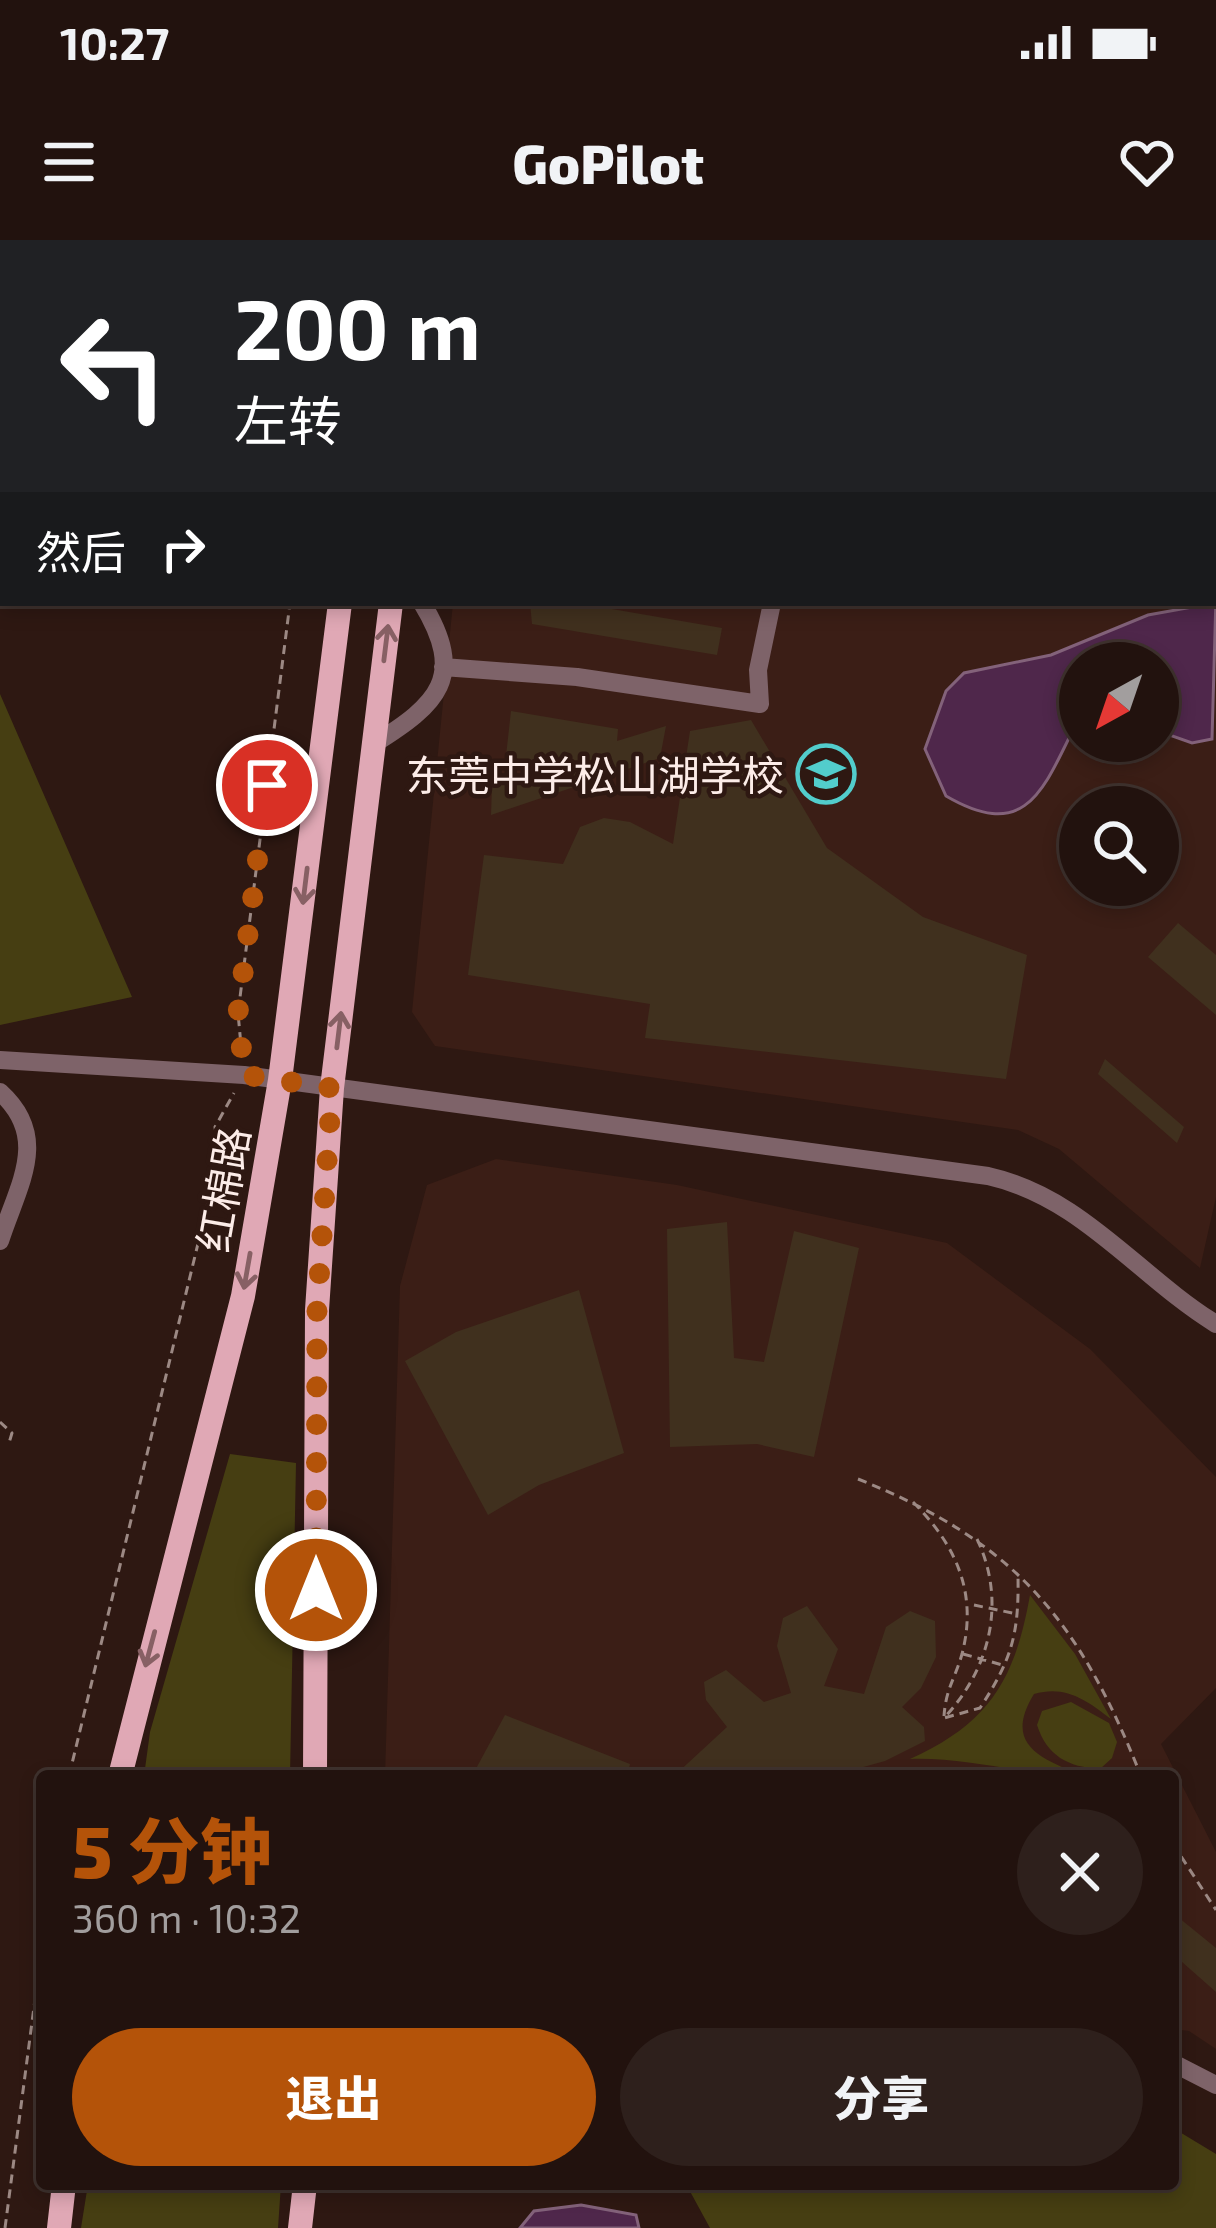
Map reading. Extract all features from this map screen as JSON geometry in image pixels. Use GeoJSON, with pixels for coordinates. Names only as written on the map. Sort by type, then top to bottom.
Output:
{"type":"FeatureCollection","features":[{"type":"Feature","properties":{"kind":"main road","name":"红棉路"},"geometry":{"type":"LineString","coordinates":[[122,1770],[243,1296],[280,1080],[340,606]]}},
{"type":"Feature","properties":{"kind":"main road"},"geometry":{"type":"LineString","coordinates":[[315,1770],[317,1310],[332,1088],[391,606]]}},
{"type":"Feature","properties":{"kind":"main road"},"geometry":{"type":"LineString","coordinates":[[59,2228],[63,2190]]}},
{"type":"Feature","properties":{"kind":"main road"},"geometry":{"type":"LineString","coordinates":[[300,2228],[303,2190]]}},
{"type":"Feature","properties":{"kind":"street"},"geometry":{"type":"LineString","coordinates":[[374,744],[417,717],[441,692],[438,629],[424,606]]}},
{"type":"Feature","properties":{"kind":"street"},"geometry":{"type":"LineString","coordinates":[[443,667],[577,677],[760,704],[758,670],[771,606]]}},
{"type":"Feature","properties":{"kind":"street"},"geometry":{"type":"LineString","coordinates":[[0,1060],[244,1075],[1008,1180],[1070,1210],[1216,1324]]}},
{"type":"Feature","properties":{"kind":"street"},"geometry":{"type":"LineString","coordinates":[[0,1092],[28,1125],[31,1143],[0,1241]]}},
{"type":"Feature","properties":{"kind":"street"},"geometry":{"type":"LineString","coordinates":[[1179,2066],[1216,2085]]}},
{"type":"Feature","properties":{"kind":"path"},"geometry":{"type":"LineString","coordinates":[[70,1770],[219,1157],[215,1127],[244,1075],[238,1013],[290,606]]}},
{"type":"Feature","properties":{"kind":"path"},"geometry":{"type":"LineString","coordinates":[[0,1422],[12,1433],[9,1443]]}},
{"type":"Feature","properties":{"kind":"path"},"geometry":{"type":"LineString","coordinates":[[859,1479],[911,1500],[976,1536],[1018,1574],[1090,1660],[1138,1770]]}},
{"type":"Feature","properties":{"kind":"path"},"geometry":{"type":"LineString","coordinates":[[911,1500],[941,1530],[970,1604],[962,1654],[946,1688],[944,1718]]}},
{"type":"Feature","properties":{"kind":"path"},"geometry":{"type":"LineString","coordinates":[[944,1718],[968,1692],[982,1660],[994,1608],[991,1576],[976,1536]]}},
{"type":"Feature","properties":{"kind":"path"},"geometry":{"type":"LineString","coordinates":[[944,1718],[980,1708],[1007,1666],[1019,1615],[1018,1574]]}},
{"type":"Feature","properties":{"kind":"path"},"geometry":{"type":"LineString","coordinates":[[970,1604],[1019,1615]]}},
{"type":"Feature","properties":{"kind":"path"},"geometry":{"type":"LineString","coordinates":[[962,1654],[1007,1666]]}},
{"type":"Feature","properties":{"kind":"path"},"geometry":{"type":"LineString","coordinates":[[1179,1853],[1216,1910]]}},
{"type":"Feature","properties":{"kind":"path"},"geometry":{"type":"LineString","coordinates":[[5,2228],[36,1992]]}},
{"type":"Feature","properties":{"kind":"shaded area","name":"东莞中学松山湖学校"},"geometry":{"type":"Polygon","coordinates":[[[453,606],[1216,606],[1216,1197],[1200,1268],[1059,1149],[1018,1130],[435,1046],[412,1012],[453,606]]]}},
{"type":"Feature","properties":{"kind":"shaded area"},"geometry":{"type":"Polygon","coordinates":[[[1216,606],[1212,739],[1192,743],[1179,738],[1179,642],[1083,642],[1148,615],[1216,606]]]}},
{"type":"Feature","properties":{"kind":"shaded area"},"geometry":{"type":"Polygon","coordinates":[[[1059,652],[1059,757],[1037,794],[1024,806],[992,814],[946,796],[925,749],[946,691],[964,673],[1059,652]]]}},
{"type":"Feature","properties":{"kind":"shaded area"},"geometry":{"type":"Polygon","coordinates":[[[0,694],[132,997],[0,1025],[0,694]]]}},
{"type":"Feature","properties":{"kind":"shaded area"},"geometry":{"type":"Polygon","coordinates":[[[496,1159],[677,1185],[947,1243],[1090,1349],[1216,1477],[1216,1688],[1161,1744],[1174,1770],[385,1770],[400,1286],[427,1185],[496,1159]]]}},
{"type":"Feature","properties":{"kind":"shaded area"},"geometry":{"type":"Polygon","coordinates":[[[230,1454],[296,1463],[290,1770],[145,1770],[150,1732],[230,1454]]]}},
{"type":"Feature","properties":{"kind":"shaded area"},"geometry":{"type":"Polygon","coordinates":[[[1030,1595],[1075,1654],[1111,1719],[1066,1693],[1034,1694],[1025,1712],[1025,1738],[1042,1756],[1070,1770],[910,1759],[938,1745],[979,1713],[1007,1674],[1030,1595]]]}},
{"type":"Feature","properties":{"kind":"shaded area"},"geometry":{"type":"Polygon","coordinates":[[[1071,1702],[1109,1723],[1117,1742],[1112,1758],[1100,1769],[1060,1758],[1041,1736],[1037,1725],[1042,1711],[1071,1702]]]}},
{"type":"Feature","properties":{"kind":"shaded area"},"geometry":{"type":"Polygon","coordinates":[[[1179,1779],[1216,1852],[1216,2049],[1179,2030],[1179,1779]]]}},
{"type":"Feature","properties":{"kind":"shaded area"},"geometry":{"type":"Polygon","coordinates":[[[1179,2132],[1216,2154],[1216,2228],[710,2228],[689,2190],[1179,2190],[1179,2132]]]}},
{"type":"Feature","properties":{"kind":"shaded area"},"geometry":{"type":"Polygon","coordinates":[[[87,2190],[281,2190],[278,2228],[81,2228],[87,2190]]]}},
{"type":"Feature","properties":{"kind":"shaded area"},"geometry":{"type":"Polygon","coordinates":[[[581,2205],[636,2215],[639,2228],[520,2228],[534,2211],[581,2205]]]}},
{"type":"Feature","properties":{"kind":"building"},"geometry":{"type":"Polygon","coordinates":[[[530,606],[594,606],[722,628],[717,655],[532,624],[530,606]]]}},
{"type":"Feature","properties":{"kind":"building"},"geometry":{"type":"Polygon","coordinates":[[[511,711],[618,729],[617,741],[666,726],[660,758],[491,815],[492,786],[551,766],[506,756],[511,711]]]}},
{"type":"Feature","properties":{"kind":"building"},"geometry":{"type":"Polygon","coordinates":[[[751,720],[827,848],[923,917],[1027,955],[1006,1079],[645,1038],[650,1004],[468,975],[484,855],[563,864],[580,827],[604,818],[630,822],[673,844],[690,731],[751,720]]]}},
{"type":"Feature","properties":{"kind":"building"},"geometry":{"type":"Polygon","coordinates":[[[1178,923],[1216,955],[1216,1015],[1148,957],[1178,923]]]}},
{"type":"Feature","properties":{"kind":"building"},"geometry":{"type":"Polygon","coordinates":[[[1105,1059],[1184,1127],[1177,1143],[1098,1074],[1105,1059]]]}},
{"type":"Feature","properties":{"kind":"building"},"geometry":{"type":"Polygon","coordinates":[[[727,1222],[734,1358],[764,1362],[794,1231],[859,1248],[814,1457],[757,1444],[670,1447],[667,1229],[727,1222]]]}},
{"type":"Feature","properties":{"kind":"building"},"geometry":{"type":"Polygon","coordinates":[[[579,1290],[624,1453],[539,1485],[488,1515],[405,1361],[456,1332],[579,1290]]]}},
{"type":"Feature","properties":{"kind":"building"},"geometry":{"type":"Polygon","coordinates":[[[807,1606],[838,1649],[824,1686],[864,1694],[886,1627],[910,1611],[935,1621],[936,1657],[921,1688],[902,1707],[924,1727],[925,1741],[885,1761],[853,1770],[680,1770],[727,1727],[706,1700],[704,1682],[726,1670],[764,1702],[791,1693],[777,1646],[783,1618],[807,1606]]]}},
{"type":"Feature","properties":{"kind":"building"},"geometry":{"type":"Polygon","coordinates":[[[505,1715],[630,1764],[628,1770],[475,1770],[505,1715]]]}},
{"type":"Feature","properties":{"kind":"building"},"geometry":{"type":"Polygon","coordinates":[[[1179,1918],[1216,1948],[1216,1992],[1179,1959],[1179,1918]]]}},
{"type":"Feature","properties":{"kind":"place","name":"东莞中学松山湖学校"},"geometry":{"type":"Point","coordinates":[826,774]}},
{"type":"Feature","properties":{"kind":"route"},"geometry":{"type":"LineString","coordinates":[[267,785],[238,1013],[244,1075],[332,1088],[317,1310],[316,1590]]}}]}
